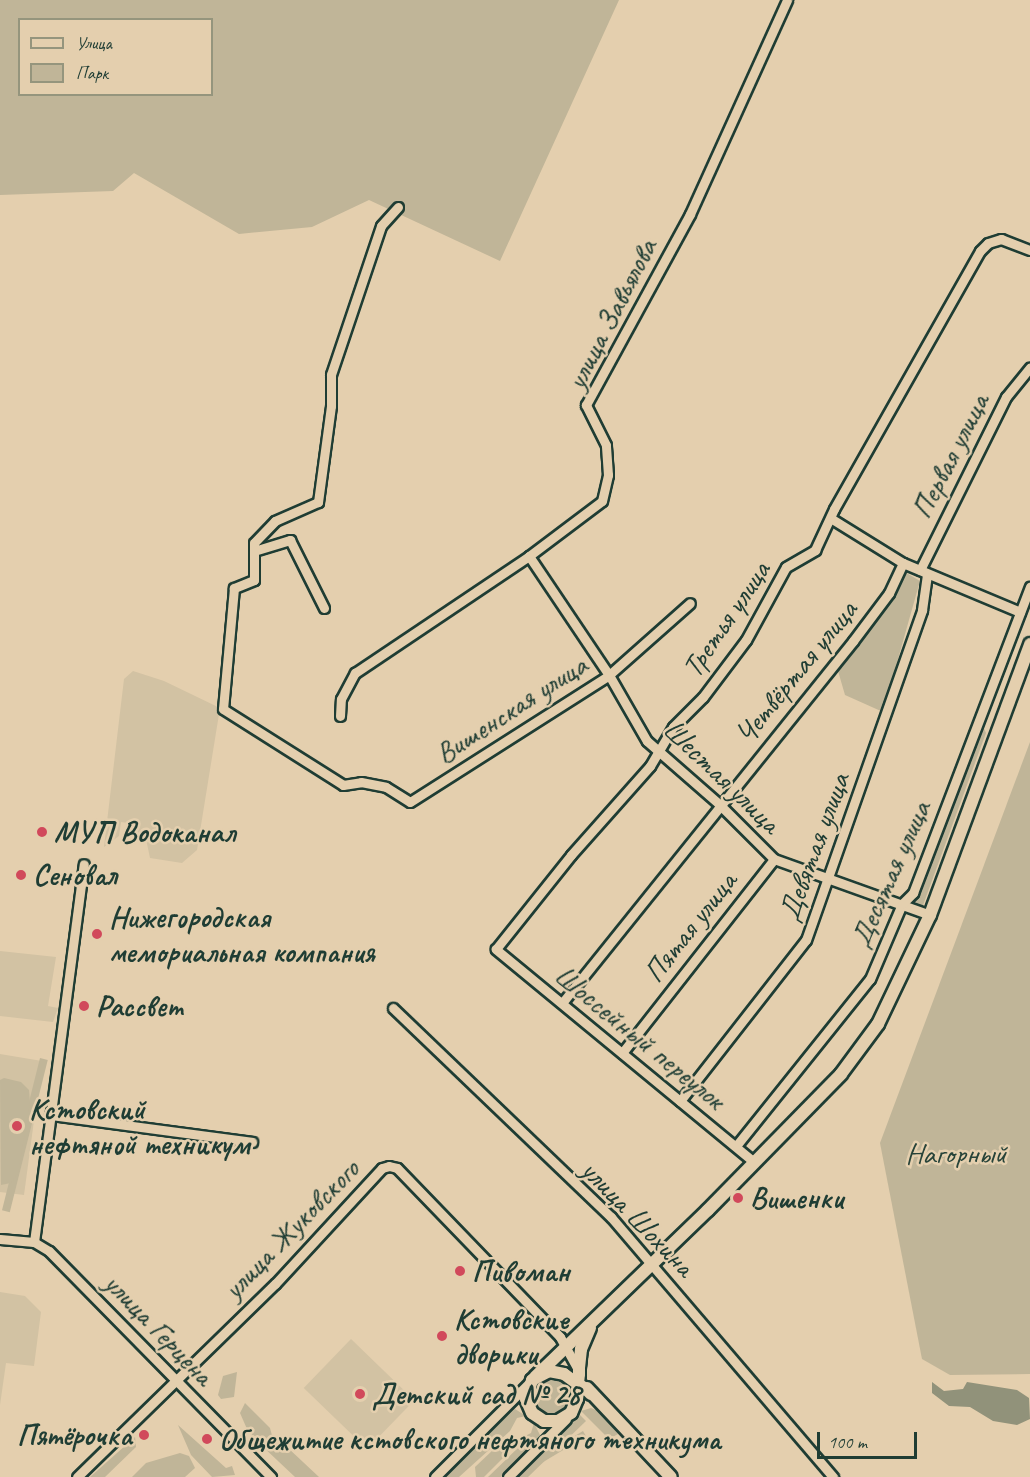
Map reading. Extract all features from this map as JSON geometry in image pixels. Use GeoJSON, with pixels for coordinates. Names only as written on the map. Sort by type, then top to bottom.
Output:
{"type":"FeatureCollection","features":[{"type":"Feature","properties":{"kind":"main road"},"geometry":{"type":"LineString","coordinates":[[612,1416],[594,1404],[580,1406],[570,1415],[554,1422],[535,1416],[526,1399],[533,1378],[596,1320],[754,1162],[861,1049],[897,991],[930,915],[1030,644]]}},
{"type":"Feature","properties":{"kind":"main road"},"geometry":{"type":"LineString","coordinates":[[570,1415],[577,1399],[575,1378],[582,1344],[596,1320]]}},
{"type":"Feature","properties":{"kind":"main road"},"geometry":{"type":"LineString","coordinates":[[533,1378],[549,1371],[575,1378],[670,1477]]}},
{"type":"Feature","properties":{"kind":"street","name":"улица Завьялова"},"geometry":{"type":"LineString","coordinates":[[340,716],[341,699],[355,674],[529,556],[602,501],[609,475],[606,445],[586,405],[690,214],[787,0]]}},
{"type":"Feature","properties":{"kind":"street"},"geometry":{"type":"LineString","coordinates":[[324,608],[290,540],[254,551],[254,543],[275,521],[318,502],[331,406],[330,375],[381,226],[398,207]]}},
{"type":"Feature","properties":{"kind":"street","name":"Третья улица"},"geometry":{"type":"LineString","coordinates":[[496,949],[571,855],[650,766],[657,751],[746,640],[786,567],[815,550],[832,519],[834,509],[980,251],[988,243],[1001,239],[1030,250]]}},
{"type":"Feature","properties":{"kind":"street","name":"Первая улица"},"geometry":{"type":"LineString","coordinates":[[923,572],[1006,397],[1030,367]]}},
{"type":"Feature","properties":{"kind":"street"},"geometry":{"type":"LineString","coordinates":[[832,519],[903,563],[1020,612]]}},
{"type":"Feature","properties":{"kind":"street","name":"Вишенская улица"},"geometry":{"type":"LineString","coordinates":[[254,551],[254,580],[234,588],[224,709],[343,785],[361,782],[386,787],[410,802],[609,675],[690,603]]}},
{"type":"Feature","properties":{"kind":"street","name":"Шестая улица"},"geometry":{"type":"LineString","coordinates":[[529,556],[657,751],[720,804],[774,859],[930,915]]}},
{"type":"Feature","properties":{"kind":"street","name":"Четвёртая улица"},"geometry":{"type":"LineString","coordinates":[[562,1003],[859,633],[889,593],[903,563]]}},
{"type":"Feature","properties":{"kind":"street","name":"Девятая улица"},"geometry":{"type":"LineString","coordinates":[[680,1101],[807,940],[922,610],[923,572]]}},
{"type":"Feature","properties":{"kind":"street","name":"Десятая улица"},"geometry":{"type":"LineString","coordinates":[[736,1146],[870,980],[902,904],[913,893],[1030,587]]}},
{"type":"Feature","properties":{"kind":"street","name":"Пятая улица"},"geometry":{"type":"LineString","coordinates":[[622,1053],[774,859]]}},
{"type":"Feature","properties":{"kind":"street"},"geometry":{"type":"LineString","coordinates":[[0,1239],[34,1242],[84,864]]}},
{"type":"Feature","properties":{"kind":"street","name":"Шоссейный переулок"},"geometry":{"type":"LineString","coordinates":[[496,949],[754,1162]]}},
{"type":"Feature","properties":{"kind":"street","name":"улица Шохина"},"geometry":{"type":"LineString","coordinates":[[393,1008],[556,1168],[611,1217],[650,1266],[666,1280],[833,1477]]}},
{"type":"Feature","properties":{"kind":"street"},"geometry":{"type":"LineString","coordinates":[[50,1115],[252,1142]]}},
{"type":"Feature","properties":{"kind":"street","name":"улица Жуковского"},"geometry":{"type":"LineString","coordinates":[[77,1477],[275,1284],[382,1168],[389,1166],[397,1168],[567,1345],[575,1378]]}},
{"type":"Feature","properties":{"kind":"street","name":"улица Герцена"},"geometry":{"type":"LineString","coordinates":[[34,1242],[49,1251],[271,1477]]}},
{"type":"Feature","properties":{"kind":"street"},"geometry":{"type":"LineString","coordinates":[[435,1477],[533,1378]]}},
{"type":"Feature","properties":{"kind":"street"},"geometry":{"type":"LineString","coordinates":[[508,1477],[570,1415]]}},
{"type":"Feature","properties":{"kind":"shaded area"},"geometry":{"type":"Polygon","coordinates":[[[133,671],[164,681],[220,708],[197,850],[182,863],[150,858],[146,839],[132,838],[134,824],[121,822],[119,836],[104,847],[124,679],[133,671]]]}},
{"type":"Feature","properties":{"kind":"shaded area"},"geometry":{"type":"Polygon","coordinates":[[[0,951],[56,957],[48,1006],[58,1008],[53,1022],[0,1016],[0,951]]]}},
{"type":"Feature","properties":{"kind":"shaded area","name":"Кстовский нефтяной техникум"},"geometry":{"type":"Polygon","coordinates":[[[0,1054],[42,1061],[24,1195],[0,1192],[0,1054]]]}},
{"type":"Feature","properties":{"kind":"shaded area"},"geometry":{"type":"Polygon","coordinates":[[[0,1292],[25,1296],[41,1312],[34,1366],[6,1363],[0,1405],[0,1292]]]}},
{"type":"Feature","properties":{"kind":"shaded area","name":"Детский сад № 28"},"geometry":{"type":"Polygon","coordinates":[[[351,1339],[414,1400],[367,1449],[304,1388],[351,1339]]]}},
{"type":"Feature","properties":{"kind":"shaded area"},"geometry":{"type":"Polygon","coordinates":[[[932,1382],[944,1391],[963,1389],[967,1382],[1017,1390],[1029,1398],[1030,1419],[1017,1425],[993,1421],[970,1407],[949,1406],[932,1393],[932,1382]]]}},
{"type":"Feature","properties":{"kind":"green space"},"geometry":{"type":"Polygon","coordinates":[[[0,0],[619,0],[500,261],[369,200],[312,227],[239,234],[134,173],[113,191],[0,195],[0,0]]]}},
{"type":"Feature","properties":{"kind":"green space"},"geometry":{"type":"Polygon","coordinates":[[[905,572],[920,581],[883,712],[845,695],[838,671],[879,616],[905,572]]]}},
{"type":"Feature","properties":{"kind":"green space"},"geometry":{"type":"Polygon","coordinates":[[[982,724],[986,733],[922,908],[913,904],[982,724]]]}},
{"type":"Feature","properties":{"kind":"green space","name":"Нагорный"},"geometry":{"type":"Polygon","coordinates":[[[1030,742],[1030,1374],[950,1375],[922,1359],[880,1143],[1030,742]]]}},
{"type":"Feature","properties":{"kind":"green space"},"geometry":{"type":"Polygon","coordinates":[[[40,1058],[48,1060],[10,1212],[2,1210],[40,1058]]]}},
{"type":"Feature","properties":{"kind":"green space"},"geometry":{"type":"Polygon","coordinates":[[[4,1078],[21,1082],[29,1090],[30,1103],[18,1173],[11,1183],[1,1185],[0,1080],[4,1078]]]}},
{"type":"Feature","properties":{"kind":"green space"},"geometry":{"type":"Polygon","coordinates":[[[237,1372],[234,1397],[221,1399],[218,1395],[223,1376],[237,1372]]]}},
{"type":"Feature","properties":{"kind":"green space"},"geometry":{"type":"Polygon","coordinates":[[[552,1376],[560,1377],[566,1382],[571,1388],[571,1404],[566,1410],[560,1415],[552,1416],[544,1415],[538,1410],[533,1404],[532,1396],[533,1388],[538,1382],[544,1377],[552,1376]]]}},
{"type":"Feature","properties":{"kind":"green space"},"geometry":{"type":"Polygon","coordinates":[[[245,1403],[270,1428],[274,1443],[287,1447],[319,1477],[295,1477],[261,1445],[247,1429],[240,1413],[245,1403]]]}},
{"type":"Feature","properties":{"kind":"green space"},"geometry":{"type":"Polygon","coordinates":[[[591,1408],[601,1412],[618,1434],[609,1439],[581,1411],[591,1408]]]}},
{"type":"Feature","properties":{"kind":"green space"},"geometry":{"type":"Polygon","coordinates":[[[515,1409],[526,1416],[517,1418],[510,1431],[459,1477],[442,1477],[515,1409]]]}},
{"type":"Feature","properties":{"kind":"green space"},"geometry":{"type":"Polygon","coordinates":[[[578,1413],[586,1421],[528,1477],[516,1477],[578,1413]]]}},
{"type":"Feature","properties":{"kind":"green space"},"geometry":{"type":"Polygon","coordinates":[[[534,1423],[541,1437],[501,1477],[488,1477],[522,1444],[519,1439],[531,1433],[534,1423]]]}},
{"type":"Feature","properties":{"kind":"green space"},"geometry":{"type":"Polygon","coordinates":[[[178,1425],[226,1468],[232,1466],[235,1475],[212,1477],[191,1455],[178,1425]]]}},
{"type":"Feature","properties":{"kind":"green space"},"geometry":{"type":"Polygon","coordinates":[[[583,1431],[586,1436],[530,1470],[526,1465],[583,1431]]]}},
{"type":"Feature","properties":{"kind":"green space"},"geometry":{"type":"Polygon","coordinates":[[[135,1437],[136,1447],[105,1477],[90,1477],[135,1437]]]}},
{"type":"Feature","properties":{"kind":"green space"},"geometry":{"type":"Polygon","coordinates":[[[495,1448],[505,1451],[504,1457],[484,1477],[476,1477],[475,1467],[495,1448]]]}},
{"type":"Feature","properties":{"kind":"green space"},"geometry":{"type":"Polygon","coordinates":[[[180,1453],[189,1456],[195,1468],[185,1477],[132,1477],[146,1463],[180,1453]]]}},
{"type":"Feature","properties":{"kind":"place","name":"МУП Водоканал"},"geometry":{"type":"Point","coordinates":[42,832]}},
{"type":"Feature","properties":{"kind":"place","name":"Сеновал"},"geometry":{"type":"Point","coordinates":[21,875]}},
{"type":"Feature","properties":{"kind":"place","name":"Нижегородская мемориальная компания"},"geometry":{"type":"Point","coordinates":[97,934]}},
{"type":"Feature","properties":{"kind":"place","name":"Рассвет"},"geometry":{"type":"Point","coordinates":[84,1006]}},
{"type":"Feature","properties":{"kind":"place","name":"Кстовский нефтяной техникум"},"geometry":{"type":"Point","coordinates":[17,1126]}},
{"type":"Feature","properties":{"kind":"place","name":"Вишенки"},"geometry":{"type":"Point","coordinates":[738,1198]}},
{"type":"Feature","properties":{"kind":"place","name":"Пивоман"},"geometry":{"type":"Point","coordinates":[460,1271]}},
{"type":"Feature","properties":{"kind":"place","name":"Кстовские дворики"},"geometry":{"type":"Point","coordinates":[442,1336]}},
{"type":"Feature","properties":{"kind":"place","name":"Детский сад № 28"},"geometry":{"type":"Point","coordinates":[360,1394]}},
{"type":"Feature","properties":{"kind":"place","name":"Пятёрочка"},"geometry":{"type":"Point","coordinates":[144,1435]}},
{"type":"Feature","properties":{"kind":"place","name":"Общежитие кстовского нефтяного техникума"},"geometry":{"type":"Point","coordinates":[207,1439]}}]}
